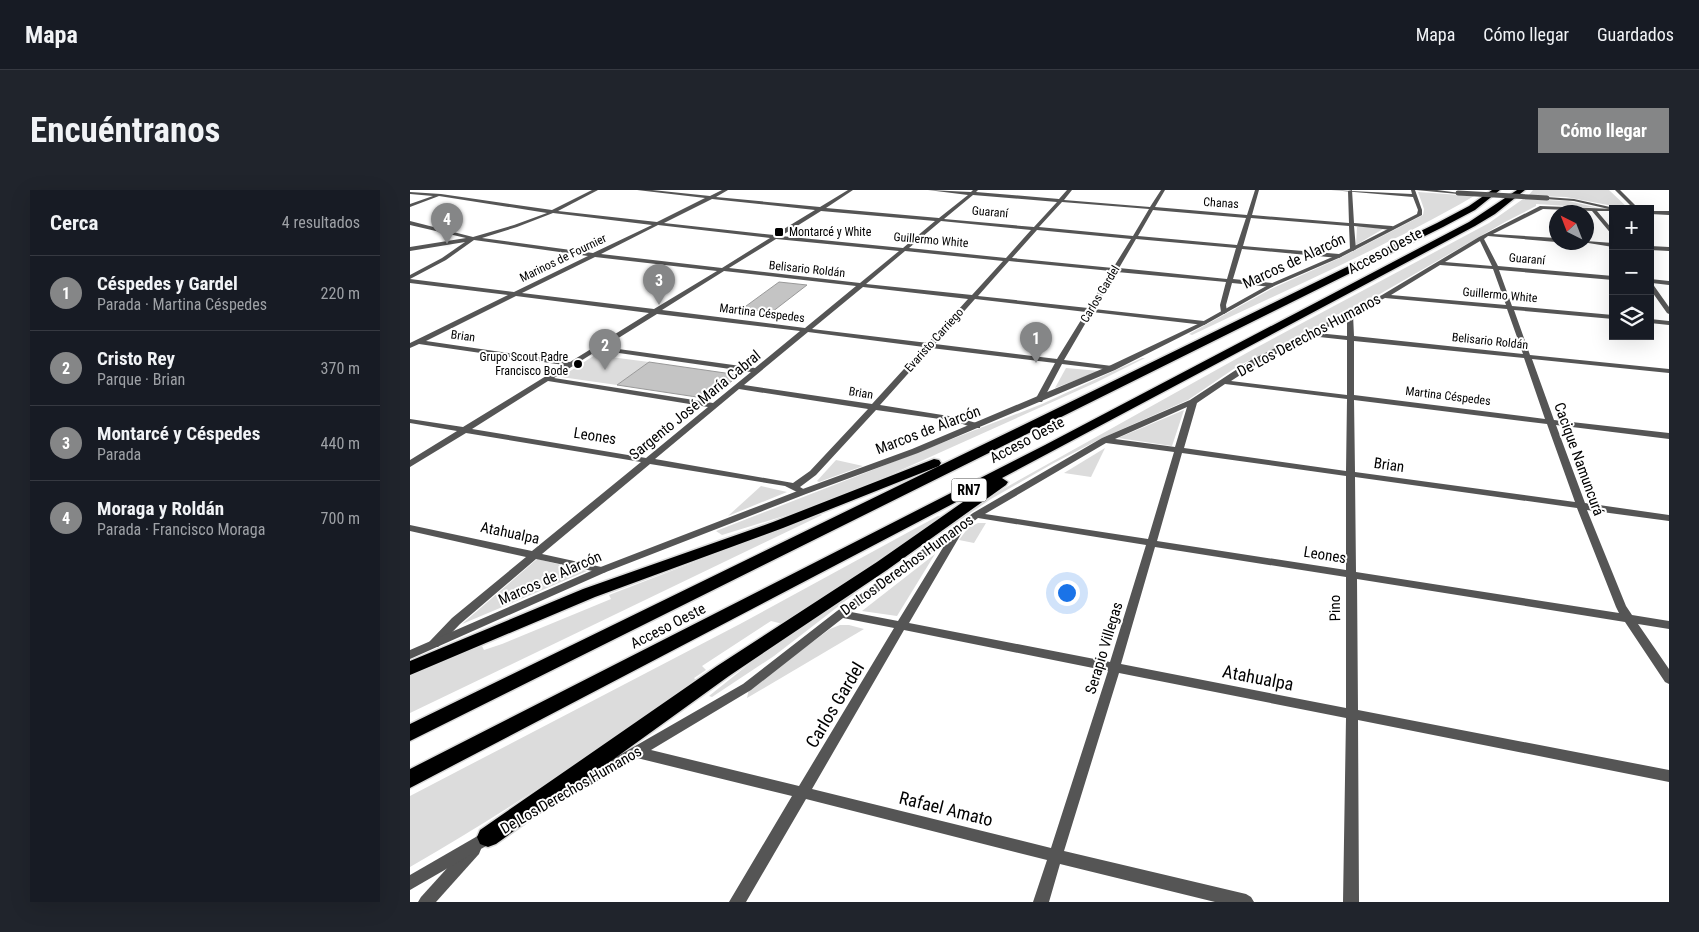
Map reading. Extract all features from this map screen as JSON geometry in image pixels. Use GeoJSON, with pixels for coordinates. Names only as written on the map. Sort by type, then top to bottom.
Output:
{"type":"FeatureCollection","features":[{"type":"Feature","properties":{"kind":"highway","name":"Acceso Oeste"},"geometry":{"type":"LineString","coordinates":[[410,733],[1440,225],[1472,208],[1496,190]]}},
{"type":"Feature","properties":{"kind":"highway","name":"Acceso Oeste"},"geometry":{"type":"LineString","coordinates":[[410,779],[1050,448],[1472,224],[1492,212],[1521,190]]}},
{"type":"Feature","properties":{"kind":"highway"},"geometry":{"type":"LineString","coordinates":[[410,668],[589,593],[778,525],[1017,432]]}},
{"type":"Feature","properties":{"kind":"highway"},"geometry":{"type":"LineString","coordinates":[[483,840],[723,671],[882,566],[1050,448]]}},
{"type":"Feature","properties":{"kind":"street"},"geometry":{"type":"LineString","coordinates":[[410,206],[455,190]]}},
{"type":"Feature","properties":{"kind":"street"},"geometry":{"type":"LineString","coordinates":[[410,249],[472,238],[516,226],[552,212],[596,190]]}},
{"type":"Feature","properties":{"kind":"street","name":"Guaraní"},"geometry":{"type":"LineString","coordinates":[[638,190],[821,209],[1240,245],[1339,256]]}},
{"type":"Feature","properties":{"kind":"street","name":"Marinos de Fournier"},"geometry":{"type":"LineString","coordinates":[[410,346],[726,190]]}},
{"type":"Feature","properties":{"kind":"street"},"geometry":{"type":"LineString","coordinates":[[410,464],[852,190]]}},
{"type":"Feature","properties":{"kind":"street","name":"Chanas"},"geometry":{"type":"LineString","coordinates":[[930,190],[974,192],[1392,228]]}},
{"type":"Feature","properties":{"kind":"street","name":"Evaristo Carriego"},"geometry":{"type":"LineString","coordinates":[[799,489],[1070,190]]}},
{"type":"Feature","properties":{"kind":"street","name":"Carlos Gardel"},"geometry":{"type":"LineString","coordinates":[[1039,400],[1164,190]]}},
{"type":"Feature","properties":{"kind":"street"},"geometry":{"type":"LineString","coordinates":[[1224,312],[1223,305],[1229,281],[1257,190]]}},
{"type":"Feature","properties":{"kind":"street"},"geometry":{"type":"LineString","coordinates":[[1333,190],[1458,193],[1568,205]]}},
{"type":"Feature","properties":{"kind":"street"},"geometry":{"type":"LineString","coordinates":[[1369,192],[1398,190]]}},
{"type":"Feature","properties":{"kind":"street"},"geometry":{"type":"LineString","coordinates":[[1617,190],[1633,205]]}},
{"type":"Feature","properties":{"kind":"street"},"geometry":{"type":"LineString","coordinates":[[1350,191],[1353,249]]}},
{"type":"Feature","properties":{"kind":"street","name":"Sargento José María Cabral"},"geometry":{"type":"LineString","coordinates":[[434,644],[456,621],[534,555],[974,192]]}},
{"type":"Feature","properties":{"kind":"street","name":"Marcos de Alarcón"},"geometry":{"type":"LineString","coordinates":[[410,655],[602,570],[799,489],[915,452],[1112,368],[1204,323],[1272,285],[1339,256],[1420,214],[1416,192]]}},
{"type":"Feature","properties":{"kind":"street","name":"Guillermo White"},"geometry":{"type":"LineString","coordinates":[[410,193],[441,195],[552,212],[776,237],[1272,285]]}},
{"type":"Feature","properties":{"kind":"street"},"geometry":{"type":"LineString","coordinates":[[1550,202],[1581,202],[1609,207]]}},
{"type":"Feature","properties":{"kind":"street","name":"De Los Derechos Humanos"},"geometry":{"type":"LineString","coordinates":[[410,882],[747,687],[841,614],[976,515],[1105,440],[1193,402],[1254,362],[1384,296],[1439,263],[1550,202]]}},
{"type":"Feature","properties":{"kind":"street"},"geometry":{"type":"LineString","coordinates":[[1594,209],[1609,210]]}},
{"type":"Feature","properties":{"kind":"street"},"geometry":{"type":"LineString","coordinates":[[1594,210],[1609,229]]}},
{"type":"Feature","properties":{"kind":"street"},"geometry":{"type":"LineString","coordinates":[[1654,212],[1669,213]]}},
{"type":"Feature","properties":{"kind":"street","name":"Belisario Roldán"},"geometry":{"type":"LineString","coordinates":[[410,223],[472,238],[720,271],[1204,323]]}},
{"type":"Feature","properties":{"kind":"street"},"geometry":{"type":"LineString","coordinates":[[1485,237],[1549,240]]}},
{"type":"Feature","properties":{"kind":"street","name":"Cacique Namuncurá"},"geometry":{"type":"LineString","coordinates":[[1485,237],[1581,506],[1627,618],[1669,679]]}},
{"type":"Feature","properties":{"kind":"street"},"geometry":{"type":"LineString","coordinates":[[410,277],[444,258],[472,238]]}},
{"type":"Feature","properties":{"kind":"street"},"geometry":{"type":"LineString","coordinates":[[1594,243],[1609,245]]}},
{"type":"Feature","properties":{"kind":"street"},"geometry":{"type":"LineString","coordinates":[[1654,248],[1669,249]]}},
{"type":"Feature","properties":{"kind":"street","name":"Guaraní"},"geometry":{"type":"LineString","coordinates":[[1439,263],[1609,278]]}},
{"type":"Feature","properties":{"kind":"street","name":"Martina Céspedes"},"geometry":{"type":"LineString","coordinates":[[410,281],[1112,368]]}},
{"type":"Feature","properties":{"kind":"street"},"geometry":{"type":"LineString","coordinates":[[1654,283],[1669,283]]}},
{"type":"Feature","properties":{"kind":"street"},"geometry":{"type":"LineString","coordinates":[[1654,289],[1669,312]]}},
{"type":"Feature","properties":{"kind":"street","name":"Guillermo White"},"geometry":{"type":"LineString","coordinates":[[1384,296],[1609,317]]}},
{"type":"Feature","properties":{"kind":"street","name":"Pino"},"geometry":{"type":"LineString","coordinates":[[1350,314],[1351,902]]}},
{"type":"Feature","properties":{"kind":"street"},"geometry":{"type":"LineString","coordinates":[[1654,321],[1669,322]]}},
{"type":"Feature","properties":{"kind":"street","name":"Belisario Roldán"},"geometry":{"type":"LineString","coordinates":[[1309,334],[1669,371]]}},
{"type":"Feature","properties":{"kind":"street","name":"Brian"},"geometry":{"type":"LineString","coordinates":[[410,341],[571,364]]}},
{"type":"Feature","properties":{"kind":"street"},"geometry":{"type":"LineString","coordinates":[[598,348],[758,371]]}},
{"type":"Feature","properties":{"kind":"street"},"geometry":{"type":"LineString","coordinates":[[547,379],[716,406]]}},
{"type":"Feature","properties":{"kind":"street","name":"Martina Céspedes"},"geometry":{"type":"LineString","coordinates":[[1224,382],[1669,436]]}},
{"type":"Feature","properties":{"kind":"street","name":"Brian"},"geometry":{"type":"LineString","coordinates":[[739,387],[955,420],[978,426]]}},
{"type":"Feature","properties":{"kind":"street","name":"Serapio Villegas"},"geometry":{"type":"LineString","coordinates":[[1041,902],[1114,668],[1193,402]]}},
{"type":"Feature","properties":{"kind":"street","name":"Leones"},"geometry":{"type":"LineString","coordinates":[[410,420],[649,460],[799,489]]}},
{"type":"Feature","properties":{"kind":"street","name":"Brian"},"geometry":{"type":"LineString","coordinates":[[1105,440],[1669,518]]}},
{"type":"Feature","properties":{"kind":"street","name":"Leones"},"geometry":{"type":"LineString","coordinates":[[976,515],[1669,625]]}},
{"type":"Feature","properties":{"kind":"street","name":"Carlos Gardel"},"geometry":{"type":"LineString","coordinates":[[737,902],[961,525]]}},
{"type":"Feature","properties":{"kind":"street","name":"Atahualpa"},"geometry":{"type":"LineString","coordinates":[[410,528],[602,570]]}},
{"type":"Feature","properties":{"kind":"street","name":"Atahualpa"},"geometry":{"type":"LineString","coordinates":[[841,614],[1669,776]]}},
{"type":"Feature","properties":{"kind":"street","name":"Rafael Amato"},"geometry":{"type":"LineString","coordinates":[[637,752],[1246,902]]}},
{"type":"Feature","properties":{"kind":"street"},"geometry":{"type":"LineString","coordinates":[[426,902],[483,840]]}},
{"type":"Feature","properties":{"kind":"shaded area"},"geometry":{"type":"Polygon","coordinates":[[[1533,190],[1609,190],[1625,205],[1609,205],[1566,197],[1528,196],[1533,190]]]}},
{"type":"Feature","properties":{"kind":"shaded area"},"geometry":{"type":"Polygon","coordinates":[[[1418,192],[1474,196],[1426,223],[1345,263],[1192,335],[1189,334],[1273,288],[1342,257],[1423,215],[1424,209],[1418,192]]]}},
{"type":"Feature","properties":{"kind":"shaded area"},"geometry":{"type":"Polygon","coordinates":[[[1523,199],[1568,201],[1586,205],[1536,204],[1536,206],[1359,306],[1238,366],[1188,400],[1102,438],[1052,464],[991,499],[875,578],[774,656],[712,697],[709,696],[789,632],[978,503],[1252,350],[1489,223],[1523,199]]]}},
{"type":"Feature","properties":{"kind":"shaded area"},"geometry":{"type":"Polygon","coordinates":[[[1357,227],[1383,229],[1356,245],[1357,227]]]}},
{"type":"Feature","properties":{"kind":"shaded area"},"geometry":{"type":"Polygon","coordinates":[[[595,355],[649,362],[617,385],[561,377],[595,355]]]}},
{"type":"Feature","properties":{"kind":"shaded area"},"geometry":{"type":"Polygon","coordinates":[[[1145,358],[1097,382],[872,483],[810,508],[722,535],[716,531],[1042,404],[1145,358]]]}},
{"type":"Feature","properties":{"kind":"shaded area"},"geometry":{"type":"Polygon","coordinates":[[[1066,368],[1100,371],[1055,388],[1066,368]]]}},
{"type":"Feature","properties":{"kind":"shaded area"},"geometry":{"type":"Polygon","coordinates":[[[1184,410],[1172,446],[1118,438],[1184,410]]]}},
{"type":"Feature","properties":{"kind":"shaded area"},"geometry":{"type":"Polygon","coordinates":[[[1105,448],[1091,477],[1064,473],[1105,448]]]}},
{"type":"Feature","properties":{"kind":"shaded area"},"geometry":{"type":"Polygon","coordinates":[[[836,460],[863,466],[819,482],[817,481],[836,460]]]}},
{"type":"Feature","properties":{"kind":"shaded area"},"geometry":{"type":"Polygon","coordinates":[[[761,486],[787,492],[728,516],[761,486]]]}},
{"type":"Feature","properties":{"kind":"shaded area"},"geometry":{"type":"Polygon","coordinates":[[[818,514],[822,515],[410,713],[410,672],[481,644],[484,650],[502,644],[611,599],[609,595],[818,514]]]}},
{"type":"Feature","properties":{"kind":"shaded area"},"geometry":{"type":"Polygon","coordinates":[[[938,516],[941,517],[783,624],[771,621],[702,666],[706,670],[694,678],[698,682],[591,754],[410,867],[410,796],[740,624],[938,516]]]}},
{"type":"Feature","properties":{"kind":"shaded area"},"geometry":{"type":"Polygon","coordinates":[[[978,523],[986,523],[974,543],[959,540],[968,528],[978,523]]]}},
{"type":"Feature","properties":{"kind":"shaded area"},"geometry":{"type":"Polygon","coordinates":[[[935,554],[897,616],[862,611],[935,554]]]}},
{"type":"Feature","properties":{"kind":"shaded area"},"geometry":{"type":"Polygon","coordinates":[[[537,559],[587,571],[462,624],[537,559]]]}},
{"type":"Feature","properties":{"kind":"shaded area"},"geometry":{"type":"Polygon","coordinates":[[[840,625],[864,629],[747,698],[749,689],[830,629],[840,625]]]}},
{"type":"Feature","properties":{"kind":"building"},"geometry":{"type":"Polygon","coordinates":[[[779,282],[807,285],[772,312],[742,309],[779,282]]]}},
{"type":"Feature","properties":{"kind":"building"},"geometry":{"type":"Polygon","coordinates":[[[649,362],[739,375],[710,399],[617,385],[649,362]]]}},
{"type":"Feature","properties":{"kind":"place","name":"Montarcé y White"},"geometry":{"type":"Point","coordinates":[779,232]}},
{"type":"Feature","properties":{"kind":"place","name":"Moraga y Roldán"},"geometry":{"type":"Point","coordinates":[447,244]}},
{"type":"Feature","properties":{"kind":"place","name":"Montarcé y Céspedes"},"geometry":{"type":"Point","coordinates":[659,305]}},
{"type":"Feature","properties":{"kind":"place","name":"Céspedes y Gardel"},"geometry":{"type":"Point","coordinates":[1036,363]}},
{"type":"Feature","properties":{"kind":"place","name":"Grupo Scout Padre Francisco Bode"},"geometry":{"type":"Point","coordinates":[578,364]}},
{"type":"Feature","properties":{"kind":"place","name":"Cristo Rey"},"geometry":{"type":"Point","coordinates":[605,370]}}]}
